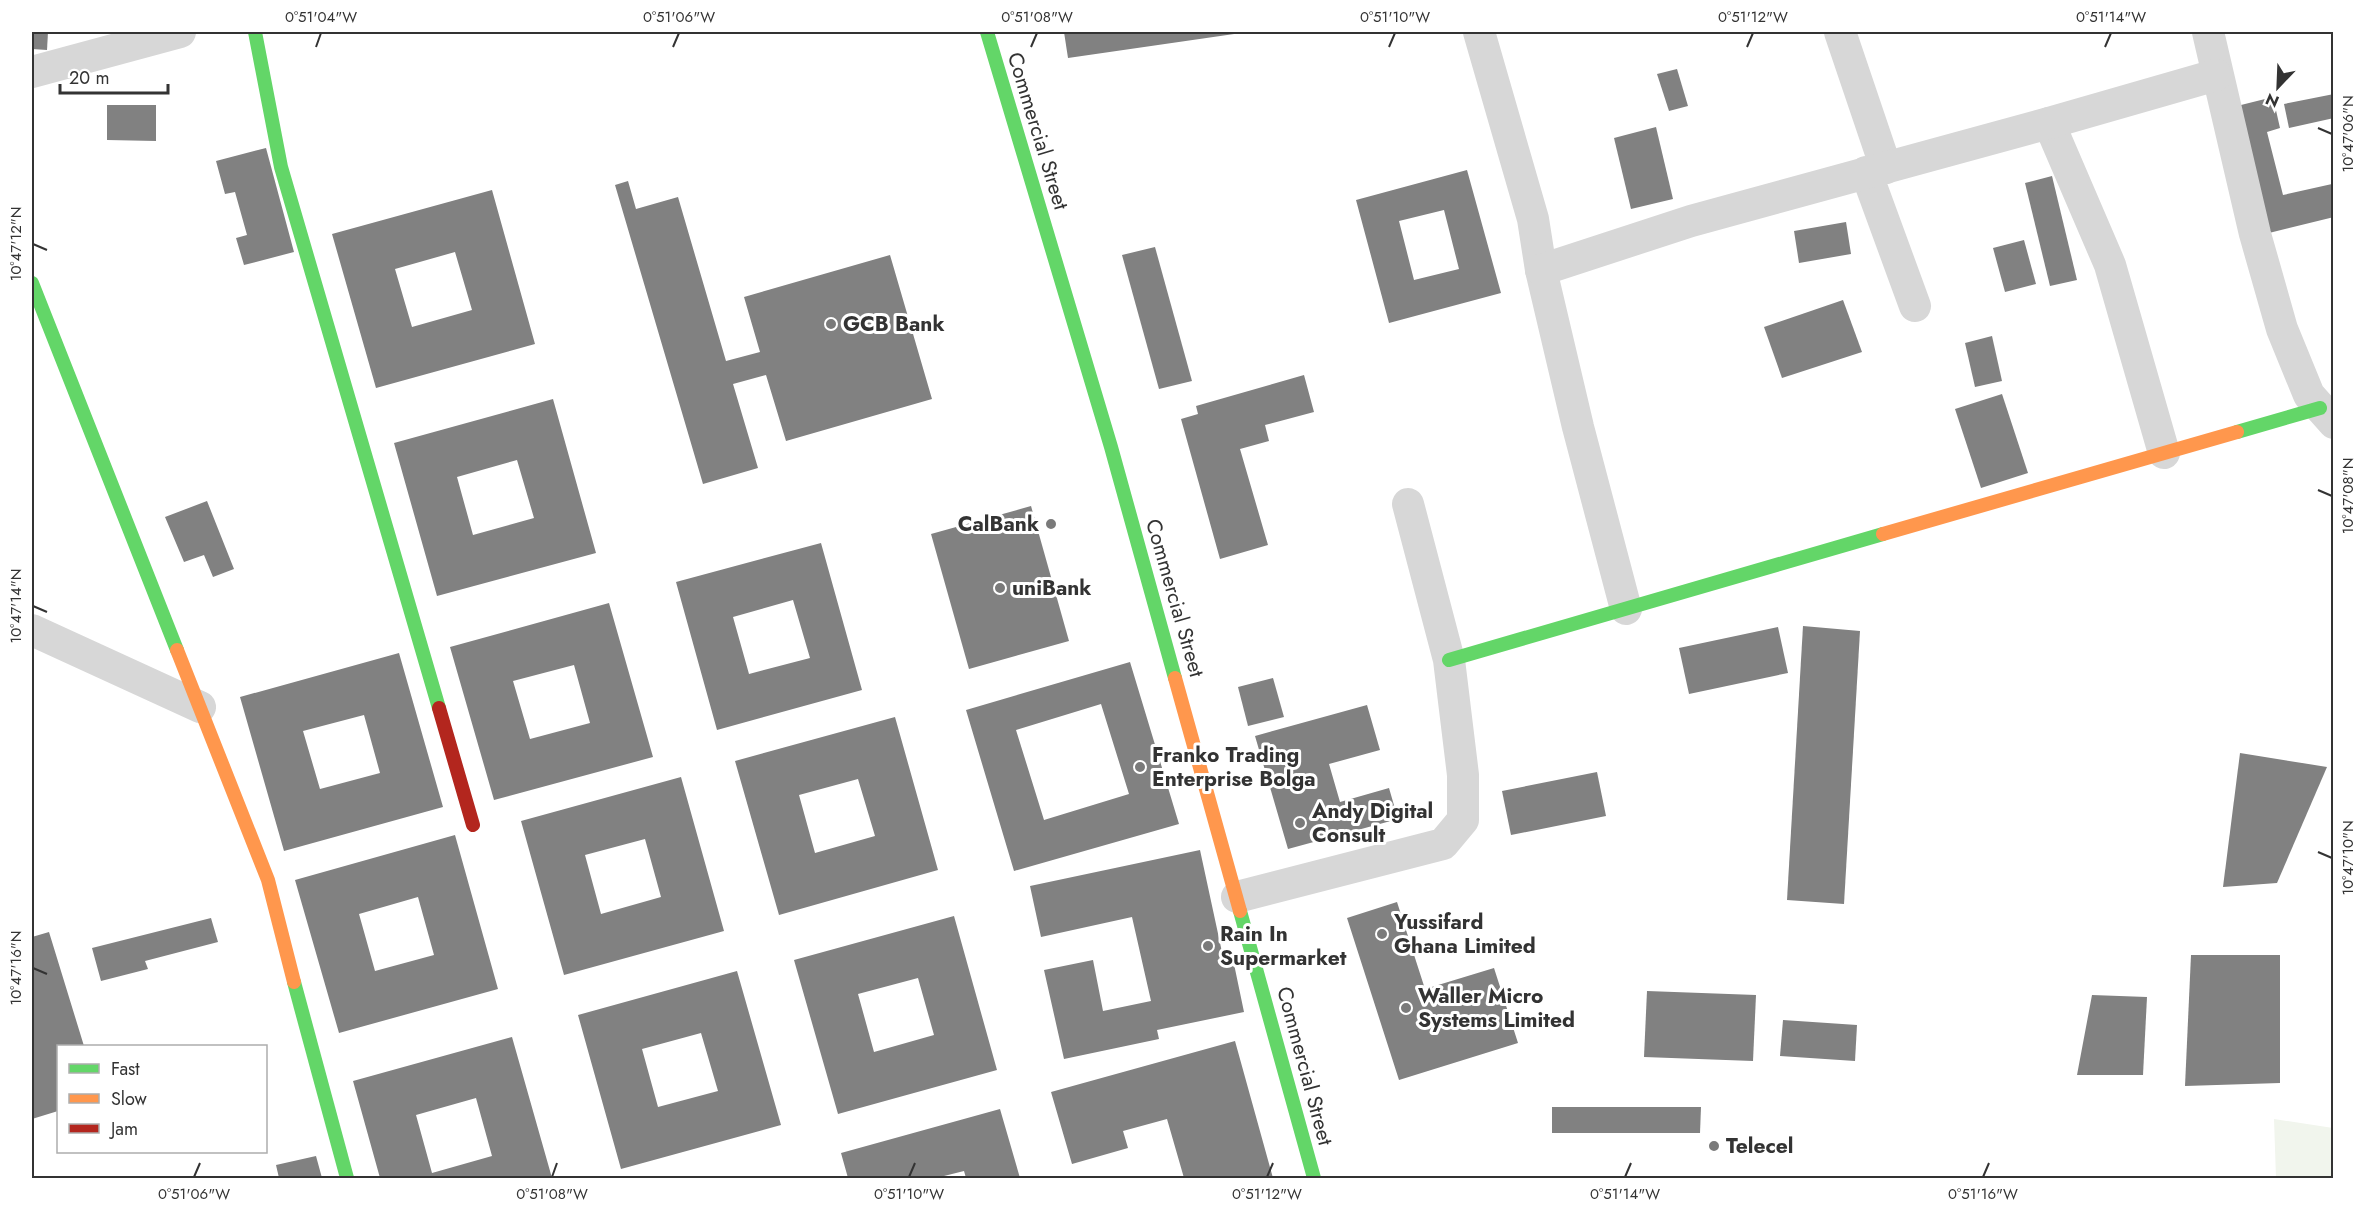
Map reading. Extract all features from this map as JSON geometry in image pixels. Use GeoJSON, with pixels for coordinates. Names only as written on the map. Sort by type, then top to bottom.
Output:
{"type":"FeatureCollection","features":[{"type":"Feature","properties":{"kind":"street"},"geometry":{"type":"LineString","coordinates":[[32,72],[180,32]]}},
{"type":"Feature","properties":{"kind":"street"},"geometry":{"type":"LineString","coordinates":[[255,32],[281,167],[473,825]]}},
{"type":"Feature","properties":{"kind":"street","name":"Commercial Street"},"geometry":{"type":"LineString","coordinates":[[987,32],[1111,447],[1314,1179]]}},
{"type":"Feature","properties":{"kind":"street"},"geometry":{"type":"LineString","coordinates":[[1479,32],[1533,219],[1541,270],[1578,427],[1626,609]]}},
{"type":"Feature","properties":{"kind":"street"},"geometry":{"type":"LineString","coordinates":[[1840,32],[1915,306]]}},
{"type":"Feature","properties":{"kind":"street"},"geometry":{"type":"LineString","coordinates":[[1449,660],[2164,453],[2327,416],[2309,395],[2282,329],[2255,234],[2216,75],[2208,32]]}},
{"type":"Feature","properties":{"kind":"street"},"geometry":{"type":"LineString","coordinates":[[1541,270],[1691,221],[2216,75]]}},
{"type":"Feature","properties":{"kind":"street"},"geometry":{"type":"LineString","coordinates":[[2049,123],[2110,265],[2164,453]]}},
{"type":"Feature","properties":{"kind":"street"},"geometry":{"type":"LineString","coordinates":[[32,282],[268,880],[313,1060],[347,1179]]}},
{"type":"Feature","properties":{"kind":"street"},"geometry":{"type":"LineString","coordinates":[[1237,897],[1443,844],[1463,820],[1463,775],[1449,660],[1408,504]]}},
{"type":"Feature","properties":{"kind":"street"},"geometry":{"type":"LineString","coordinates":[[32,630],[200,707]]}},
{"type":"Feature","properties":{"kind":"shaded area"},"geometry":{"type":"Polygon","coordinates":[[[2274,1119],[2333,1128],[2333,1178],[2276,1178],[2274,1119]]]}},
{"type":"Feature","properties":{"kind":"building"},"geometry":{"type":"Polygon","coordinates":[[[32,32],[48,32],[47,50],[32,49],[32,32]]]}},
{"type":"Feature","properties":{"kind":"building"},"geometry":{"type":"Polygon","coordinates":[[[1064,32],[1241,32],[1241,33],[1068,58],[1064,32]]]}},
{"type":"Feature","properties":{"kind":"building"},"geometry":{"type":"Polygon","coordinates":[[[1677,69],[1688,106],[1669,111],[1657,74],[1677,69]]]}},
{"type":"Feature","properties":{"kind":"building"},"geometry":{"type":"Polygon","coordinates":[[[2334,94],[2334,118],[2289,128],[2284,104],[2334,94]]]}},
{"type":"Feature","properties":{"kind":"building"},"geometry":{"type":"Polygon","coordinates":[[[2273,97],[2280,128],[2267,132],[2283,195],[2332,184],[2334,217],[2265,234],[2233,107],[2273,97]]]}},
{"type":"Feature","properties":{"kind":"building"},"geometry":{"type":"Polygon","coordinates":[[[107,105],[156,105],[156,141],[107,140],[107,105]]]}},
{"type":"Feature","properties":{"kind":"building"},"geometry":{"type":"Polygon","coordinates":[[[1656,127],[1673,199],[1631,209],[1614,138],[1656,127]]]}},
{"type":"Feature","properties":{"kind":"building"},"geometry":{"type":"Polygon","coordinates":[[[266,148],[294,252],[244,265],[236,238],[247,235],[235,192],[225,194],[216,161],[266,148]]]}},
{"type":"Feature","properties":{"kind":"building"},"geometry":{"type":"Polygon","coordinates":[[[1467,170],[1501,293],[1389,323],[1356,200],[1467,170]],[[1444,210],[1399,221],[1414,280],[1459,269],[1444,210]]]}},
{"type":"Feature","properties":{"kind":"building"},"geometry":{"type":"Polygon","coordinates":[[[2052,176],[2077,280],[2050,286],[2025,183],[2052,176]]]}},
{"type":"Feature","properties":{"kind":"building"},"geometry":{"type":"Polygon","coordinates":[[[628,181],[636,209],[678,197],[726,361],[760,352],[744,297],[890,255],[932,399],[786,441],[766,375],[733,384],[758,468],[703,484],[615,185],[628,181]]]}},
{"type":"Feature","properties":{"kind":"building"},"geometry":{"type":"Polygon","coordinates":[[[492,190],[535,344],[376,388],[332,234],[492,190]],[[455,252],[395,269],[412,327],[472,310],[455,252]]]}},
{"type":"Feature","properties":{"kind":"building"},"geometry":{"type":"Polygon","coordinates":[[[1846,222],[1851,254],[1799,263],[1794,231],[1846,222]]]}},
{"type":"Feature","properties":{"kind":"building"},"geometry":{"type":"Polygon","coordinates":[[[2024,240],[2036,284],[2005,292],[1993,248],[2024,240]]]}},
{"type":"Feature","properties":{"kind":"building"},"geometry":{"type":"Polygon","coordinates":[[[1155,247],[1192,381],[1159,389],[1122,255],[1155,247]]]}},
{"type":"Feature","properties":{"kind":"building"},"geometry":{"type":"Polygon","coordinates":[[[1843,300],[1862,352],[1782,378],[1764,327],[1843,300]]]}},
{"type":"Feature","properties":{"kind":"building"},"geometry":{"type":"Polygon","coordinates":[[[1992,336],[2002,381],[1975,387],[1965,343],[1992,336]]]}},
{"type":"Feature","properties":{"kind":"building"},"geometry":{"type":"Polygon","coordinates":[[[1304,375],[1314,412],[1265,425],[1269,441],[1240,449],[1268,545],[1220,559],[1181,419],[1198,414],[1196,406],[1304,375]]]}},
{"type":"Feature","properties":{"kind":"building"},"geometry":{"type":"Polygon","coordinates":[[[2002,394],[2028,473],[1981,488],[1955,409],[2002,394]]]}},
{"type":"Feature","properties":{"kind":"building"},"geometry":{"type":"Polygon","coordinates":[[[553,399],[596,553],[437,596],[394,443],[553,399]],[[517,460],[457,477],[473,535],[534,518],[517,460]]]}},
{"type":"Feature","properties":{"kind":"building"},"geometry":{"type":"Polygon","coordinates":[[[207,501],[234,569],[213,577],[204,555],[184,562],[165,517],[207,501]]]}},
{"type":"Feature","properties":{"kind":"building","name":"uniBank"},"geometry":{"type":"Polygon","coordinates":[[[1031,506],[1069,641],[969,669],[931,534],[1031,506]]]}},
{"type":"Feature","properties":{"kind":"building"},"geometry":{"type":"Polygon","coordinates":[[[821,543],[862,690],[717,730],[676,582],[821,543]],[[793,600],[733,617],[749,674],[810,658],[793,600]]]}},
{"type":"Feature","properties":{"kind":"building"},"geometry":{"type":"Polygon","coordinates":[[[609,603],[653,757],[494,800],[450,647],[609,603]],[[574,665],[513,681],[530,739],[590,723],[574,665]]]}},
{"type":"Feature","properties":{"kind":"building"},"geometry":{"type":"Polygon","coordinates":[[[1803,626],[1860,631],[1844,904],[1787,900],[1803,626]]]}},
{"type":"Feature","properties":{"kind":"building"},"geometry":{"type":"Polygon","coordinates":[[[1778,627],[1788,673],[1689,694],[1679,648],[1778,627]]]}},
{"type":"Feature","properties":{"kind":"building"},"geometry":{"type":"Polygon","coordinates":[[[399,653],[443,807],[284,851],[240,697],[399,653]],[[364,715],[303,731],[320,789],[380,773],[364,715]]]}},
{"type":"Feature","properties":{"kind":"building"},"geometry":{"type":"Polygon","coordinates":[[[1130,662],[1179,824],[1014,871],[966,710],[1130,662]],[[1101,704],[1016,730],[1044,820],[1129,794],[1101,704]]]}},
{"type":"Feature","properties":{"kind":"building"},"geometry":{"type":"Polygon","coordinates":[[[1273,678],[1284,717],[1248,726],[1238,687],[1273,678]]]}},
{"type":"Feature","properties":{"kind":"building"},"geometry":{"type":"Polygon","coordinates":[[[1367,705],[1380,750],[1329,764],[1340,802],[1389,788],[1398,819],[1288,849],[1255,736],[1367,705]]]}},
{"type":"Feature","properties":{"kind":"building"},"geometry":{"type":"Polygon","coordinates":[[[895,717],[938,870],[779,915],[735,761],[895,717]],[[858,779],[799,795],[815,853],[875,836],[858,779]]]}},
{"type":"Feature","properties":{"kind":"building"},"geometry":{"type":"Polygon","coordinates":[[[2240,753],[2327,767],[2277,883],[2223,887],[2240,753]]]}},
{"type":"Feature","properties":{"kind":"building"},"geometry":{"type":"Polygon","coordinates":[[[1597,772],[1606,816],[1511,835],[1502,791],[1597,772]]]}},
{"type":"Feature","properties":{"kind":"building"},"geometry":{"type":"Polygon","coordinates":[[[681,777],[724,931],[564,975],[521,821],[681,777]],[[645,839],[585,855],[601,914],[661,897],[645,839]]]}},
{"type":"Feature","properties":{"kind":"building"},"geometry":{"type":"Polygon","coordinates":[[[455,835],[498,989],[339,1033],[295,880],[455,835]],[[418,897],[359,914],[375,971],[434,955],[418,897]]]}},
{"type":"Feature","properties":{"kind":"building"},"geometry":{"type":"Polygon","coordinates":[[[1200,850],[1225,966],[1234,964],[1244,1012],[1157,1030],[1159,1039],[1064,1059],[1044,970],[1093,960],[1103,1011],[1151,1001],[1132,917],[1041,937],[1030,886],[1200,850]]]}},
{"type":"Feature","properties":{"kind":"building"},"geometry":{"type":"Polygon","coordinates":[[[1397,902],[1425,989],[1494,968],[1518,1043],[1399,1080],[1347,918],[1397,902]]]}},
{"type":"Feature","properties":{"kind":"building"},"geometry":{"type":"Polygon","coordinates":[[[954,916],[997,1070],[838,1114],[794,960],[954,916]],[[918,978],[858,994],[874,1052],[934,1035],[918,978]]]}},
{"type":"Feature","properties":{"kind":"building"},"geometry":{"type":"Polygon","coordinates":[[[211,918],[218,942],[145,961],[148,969],[101,981],[92,948],[211,918]]]}},
{"type":"Feature","properties":{"kind":"building"},"geometry":{"type":"Polygon","coordinates":[[[49,932],[84,1045],[57,1045],[57,1111],[32,1119],[32,937],[49,932]]]}},
{"type":"Feature","properties":{"kind":"building"},"geometry":{"type":"Polygon","coordinates":[[[2191,955],[2280,955],[2280,1083],[2185,1086],[2191,955]]]}},
{"type":"Feature","properties":{"kind":"building"},"geometry":{"type":"Polygon","coordinates":[[[737,971],[781,1125],[621,1169],[578,1015],[737,971]],[[701,1033],[642,1049],[658,1107],[718,1091],[701,1033]]]}},
{"type":"Feature","properties":{"kind":"building"},"geometry":{"type":"Polygon","coordinates":[[[1647,991],[1756,995],[1753,1061],[1644,1057],[1647,991]]]}},
{"type":"Feature","properties":{"kind":"building"},"geometry":{"type":"Polygon","coordinates":[[[2092,995],[2147,997],[2143,1075],[2077,1075],[2092,995]]]}},
{"type":"Feature","properties":{"kind":"building"},"geometry":{"type":"Polygon","coordinates":[[[1783,1020],[1857,1025],[1855,1061],[1780,1056],[1783,1020]]]}},
{"type":"Feature","properties":{"kind":"building"},"geometry":{"type":"Polygon","coordinates":[[[512,1037],[552,1178],[380,1178],[353,1081],[512,1037]],[[476,1098],[416,1115],[432,1173],[492,1156],[476,1098]]]}},
{"type":"Feature","properties":{"kind":"building"},"geometry":{"type":"Polygon","coordinates":[[[1235,1041],[1273,1178],[1184,1178],[1167,1119],[1123,1131],[1128,1148],[1072,1164],[1051,1092],[1235,1041]]]}},
{"type":"Feature","properties":{"kind":"building"},"geometry":{"type":"Polygon","coordinates":[[[1552,1107],[1701,1107],[1700,1133],[1552,1133],[1552,1107]]]}},
{"type":"Feature","properties":{"kind":"building"},"geometry":{"type":"Polygon","coordinates":[[[1000,1109],[1020,1178],[966,1178],[964,1171],[936,1178],[848,1178],[841,1153],[1000,1109]]]}},
{"type":"Feature","properties":{"kind":"building"},"geometry":{"type":"Polygon","coordinates":[[[316,1156],[322,1178],[279,1178],[276,1165],[316,1156]]]}},
{"type":"Feature","properties":{"kind":"traffic: fast"},"geometry":{"type":"LineString","coordinates":[[255,32],[281,167],[439,708]]}},
{"type":"Feature","properties":{"kind":"traffic: fast"},"geometry":{"type":"LineString","coordinates":[[987,32],[1111,447],[1175,678]]}},
{"type":"Feature","properties":{"kind":"traffic: fast"},"geometry":{"type":"LineString","coordinates":[[32,283],[177,650]]}},
{"type":"Feature","properties":{"kind":"traffic: fast"},"geometry":{"type":"LineString","coordinates":[[2237,432],[2320,408]]}},
{"type":"Feature","properties":{"kind":"traffic: fast"},"geometry":{"type":"LineString","coordinates":[[1449,660],[1883,534]]}},
{"type":"Feature","properties":{"kind":"traffic: fast"},"geometry":{"type":"LineString","coordinates":[[1240,911],[1314,1178]]}},
{"type":"Feature","properties":{"kind":"traffic: fast"},"geometry":{"type":"LineString","coordinates":[[294,982],[347,1178]]}},
{"type":"Feature","properties":{"kind":"traffic: slow"},"geometry":{"type":"LineString","coordinates":[[1883,534],[2237,432]]}},
{"type":"Feature","properties":{"kind":"traffic: slow"},"geometry":{"type":"LineString","coordinates":[[177,650],[268,880],[294,982]]}},
{"type":"Feature","properties":{"kind":"traffic: slow"},"geometry":{"type":"LineString","coordinates":[[1175,678],[1240,911]]}},
{"type":"Feature","properties":{"kind":"traffic: jam"},"geometry":{"type":"LineString","coordinates":[[439,708],[473,825]]}},
{"type":"Feature","properties":{"kind":"place","name":"GCB Bank"},"geometry":{"type":"Point","coordinates":[831,324]}},
{"type":"Feature","properties":{"kind":"place","name":"CalBank"},"geometry":{"type":"Point","coordinates":[1051,524]}},
{"type":"Feature","properties":{"kind":"place","name":"uniBank"},"geometry":{"type":"Point","coordinates":[1000,588]}},
{"type":"Feature","properties":{"kind":"place","name":"Franko Trading Enterprise Bolga"},"geometry":{"type":"Point","coordinates":[1140,767]}},
{"type":"Feature","properties":{"kind":"place","name":"Andy Digital Consult"},"geometry":{"type":"Point","coordinates":[1300,823]}},
{"type":"Feature","properties":{"kind":"place","name":"Yussifard Ghana Limited"},"geometry":{"type":"Point","coordinates":[1382,934]}},
{"type":"Feature","properties":{"kind":"place","name":"Rain In Supermarket"},"geometry":{"type":"Point","coordinates":[1208,946]}},
{"type":"Feature","properties":{"kind":"place","name":"Waller Micro Systems Limited"},"geometry":{"type":"Point","coordinates":[1406,1008]}},
{"type":"Feature","properties":{"kind":"place","name":"Telecel"},"geometry":{"type":"Point","coordinates":[1714,1146]}}]}
